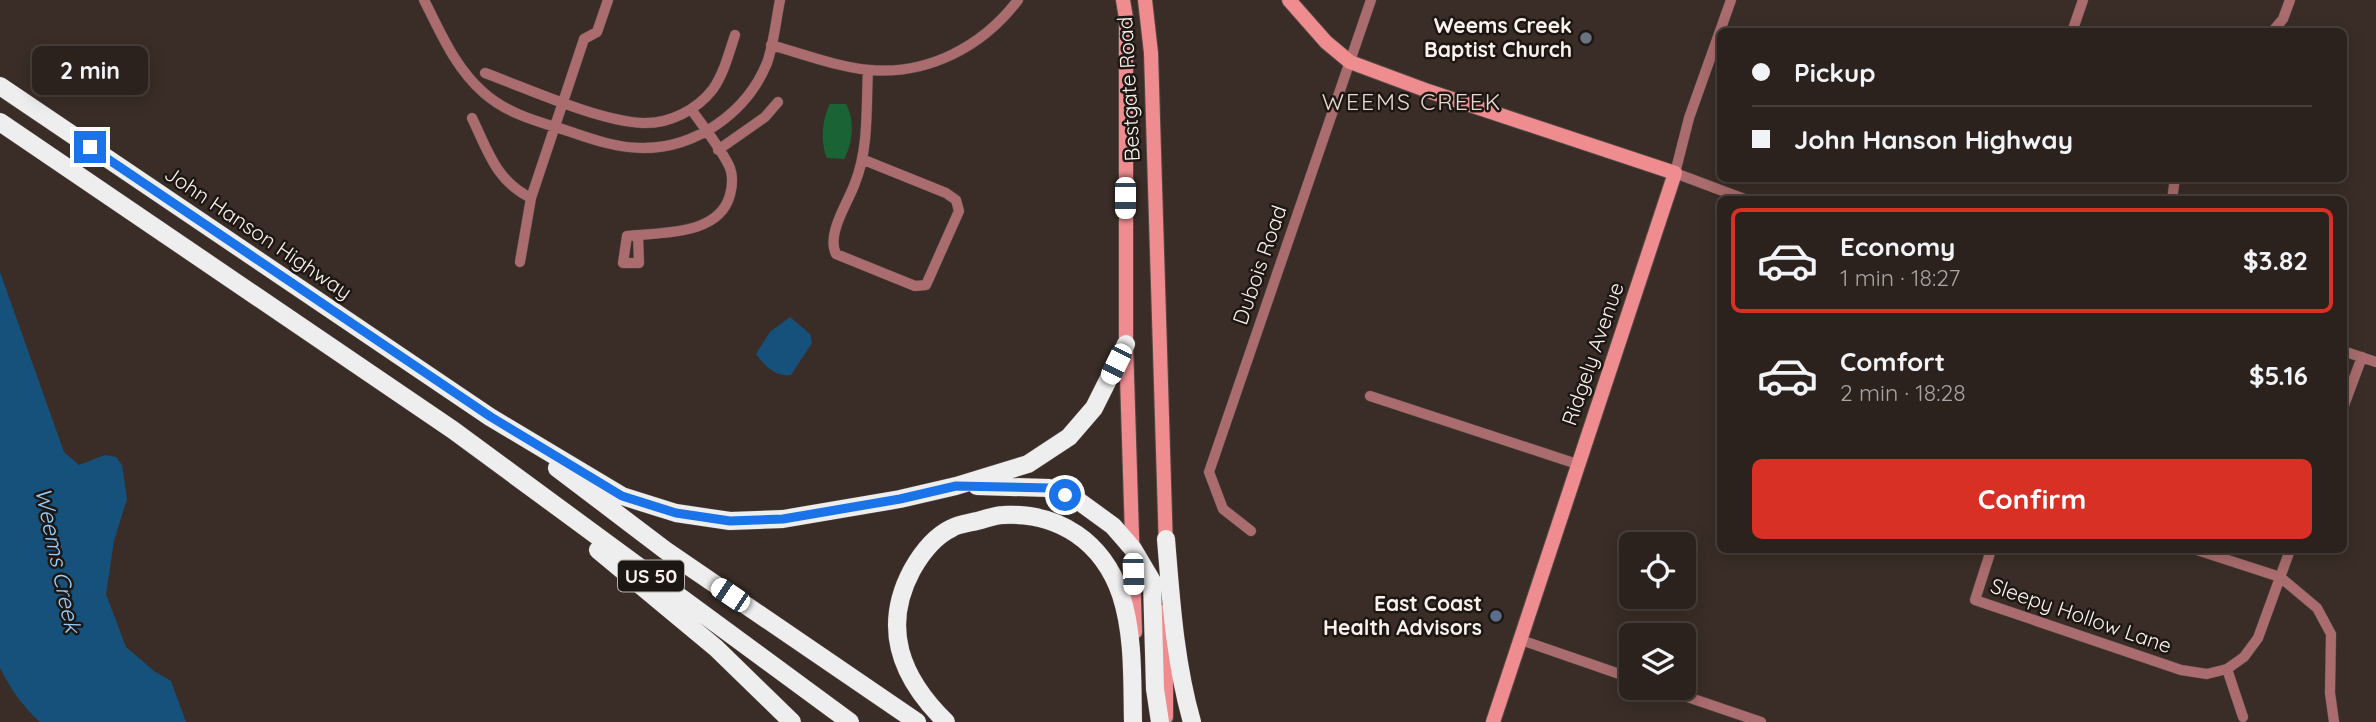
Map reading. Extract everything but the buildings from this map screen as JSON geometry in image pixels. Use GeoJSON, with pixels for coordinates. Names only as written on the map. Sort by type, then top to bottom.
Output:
{"type":"FeatureCollection","features":[{"type":"Feature","properties":{"kind":"highway","name":"John Hanson Highway"},"geometry":{"type":"LineString","coordinates":[[0,86],[491,417]]}},
{"type":"Feature","properties":{"kind":"highway","name":"US 50"},"geometry":{"type":"LineString","coordinates":[[0,122],[453,430],[850,722]]}},
{"type":"Feature","properties":{"kind":"highway"},"geometry":{"type":"LineString","coordinates":[[491,417],[622,496],[690,515],[730,521],[783,519],[900,499],[956,486],[1028,464],[1069,437],[1094,408],[1126,344]]}},
{"type":"Feature","properties":{"kind":"highway","name":"US 50"},"geometry":{"type":"LineString","coordinates":[[491,417],[664,550],[917,722]]}},
{"type":"Feature","properties":{"kind":"highway"},"geometry":{"type":"LineString","coordinates":[[453,430],[716,648],[792,722]]}},
{"type":"Feature","properties":{"kind":"highway"},"geometry":{"type":"LineString","coordinates":[[956,486],[1049,488],[1080,502],[1112,526],[1133,549],[1152,581],[1155,690],[1160,722]]}},
{"type":"Feature","properties":{"kind":"highway"},"geometry":{"type":"LineString","coordinates":[[946,722],[909,677],[898,647],[896,621],[903,587],[930,544],[951,528],[1002,514],[1034,517],[1065,525],[1092,545],[1111,574],[1121,595],[1128,629],[1135,722]]}},
{"type":"Feature","properties":{"kind":"highway"},"geometry":{"type":"LineString","coordinates":[[1166,540],[1174,631],[1192,722]]}},
{"type":"Feature","properties":{"kind":"main road","name":"Bestgate Road"},"geometry":{"type":"LineString","coordinates":[[1123,0],[1126,18],[1126,344],[1133,549],[1135,722]]}},
{"type":"Feature","properties":{"kind":"main road","name":"Bestgate Road"},"geometry":{"type":"LineString","coordinates":[[1145,0],[1151,53],[1166,540],[1166,722]]}},
{"type":"Feature","properties":{"kind":"main road"},"geometry":{"type":"LineString","coordinates":[[1289,0],[1326,42],[1350,62],[1428,91],[1675,173]]}},
{"type":"Feature","properties":{"kind":"main road","name":"Ridgely Avenue"},"geometry":{"type":"LineString","coordinates":[[1493,722],[1675,173]]}},
{"type":"Feature","properties":{"kind":"street"},"geometry":{"type":"LineString","coordinates":[[424,0],[451,53],[466,75],[485,94],[522,117],[608,143],[643,148],[666,146],[715,128],[750,95],[767,62],[780,0]]}},
{"type":"Feature","properties":{"kind":"street"},"geometry":{"type":"LineString","coordinates":[[520,262],[531,198],[562,101],[584,39],[597,32],[608,0]]}},
{"type":"Feature","properties":{"kind":"street"},"geometry":{"type":"LineString","coordinates":[[771,45],[868,70],[910,68],[965,49],[1003,19],[1018,0]]}},
{"type":"Feature","properties":{"kind":"street","name":"Dubois Road"},"geometry":{"type":"LineString","coordinates":[[1251,531],[1223,509],[1209,472],[1371,0]]}},
{"type":"Feature","properties":{"kind":"street","name":"Ridgely Avenue"},"geometry":{"type":"LineString","coordinates":[[1721,28],[1731,0]]}},
{"type":"Feature","properties":{"kind":"street"},"geometry":{"type":"LineString","coordinates":[[2074,28],[2084,0]]}},
{"type":"Feature","properties":{"kind":"street"},"geometry":{"type":"LineString","coordinates":[[2276,28],[2283,19],[2290,0]]}},
{"type":"Feature","properties":{"kind":"street"},"geometry":{"type":"LineString","coordinates":[[485,73],[596,113],[645,123],[669,120],[691,109],[712,90],[722,73],[736,35]]}},
{"type":"Feature","properties":{"kind":"street","name":"Ridgely Avenue"},"geometry":{"type":"LineString","coordinates":[[1675,173],[1689,118],[1717,39]]}},
{"type":"Feature","properties":{"kind":"street"},"geometry":{"type":"LineString","coordinates":[[864,160],[946,193],[956,200],[959,211],[926,285],[915,286],[836,254],[832,247],[864,160],[868,70]]}},
{"type":"Feature","properties":{"kind":"street"},"geometry":{"type":"LineString","coordinates":[[718,150],[765,117],[778,102]]}},
{"type":"Feature","properties":{"kind":"street"},"geometry":{"type":"LineString","coordinates":[[638,234],[702,226],[727,206],[732,186],[731,169],[691,109]]}},
{"type":"Feature","properties":{"kind":"street"},"geometry":{"type":"LineString","coordinates":[[472,118],[500,174],[516,190],[531,198]]}},
{"type":"Feature","properties":{"kind":"street"},"geometry":{"type":"LineString","coordinates":[[1675,173],[1735,196]]}},
{"type":"Feature","properties":{"kind":"street"},"geometry":{"type":"LineString","coordinates":[[2347,352],[2376,362]]}},
{"type":"Feature","properties":{"kind":"street"},"geometry":{"type":"LineString","coordinates":[[2347,397],[2362,357]]}},
{"type":"Feature","properties":{"kind":"street"},"geometry":{"type":"LineString","coordinates":[[1370,396],[1577,464]]}},
{"type":"Feature","properties":{"kind":"street","name":"Sleepy Hollow Lane"},"geometry":{"type":"LineString","coordinates":[[1990,553],[1975,600],[2181,670],[2207,674],[2227,669]]}},
{"type":"Feature","properties":{"kind":"street"},"geometry":{"type":"LineString","coordinates":[[2206,553],[2280,577],[2318,607],[2331,634],[2330,693],[2334,722]]}},
{"type":"Feature","properties":{"kind":"street"},"geometry":{"type":"LineString","coordinates":[[2244,716],[2227,669],[2244,657],[2258,638],[2289,553]]}},
{"type":"Feature","properties":{"kind":"street"},"geometry":{"type":"LineString","coordinates":[[1521,640],[1619,674]]}},
{"type":"Feature","properties":{"kind":"street"},"geometry":{"type":"LineString","coordinates":[[1696,700],[1761,722]]}},
{"type":"Feature","properties":{"kind":"green space"},"geometry":{"type":"Polygon","coordinates":[[[830,104],[846,104],[851,117],[851,139],[844,159],[827,158],[823,145],[825,117],[830,104]]]}},
{"type":"Feature","properties":{"kind":"water","name":"Weems Creek"},"geometry":{"type":"Polygon","coordinates":[[[0,272],[64,452],[79,465],[105,455],[116,457],[122,465],[127,499],[114,541],[106,594],[126,647],[154,671],[171,681],[186,722],[40,722],[17,697],[0,668],[0,272]]]}},
{"type":"Feature","properties":{"kind":"water"},"geometry":{"type":"Polygon","coordinates":[[[790,317],[810,334],[812,343],[791,375],[785,375],[771,370],[756,354],[770,332],[790,317]]]}},
{"type":"Feature","properties":{"kind":"place","name":"Weems Creek Baptist Church"},"geometry":{"type":"Point","coordinates":[1586,38]}},
{"type":"Feature","properties":{"kind":"place","name":"East Coast Health Advisors"},"geometry":{"type":"Point","coordinates":[1496,616]}},
{"type":"Feature","properties":{"kind":"district","name":"WEEMS CREEK"},"geometry":{"type":"Point","coordinates":[1412,102]}},
{"type":"Feature","properties":{"kind":"route"},"geometry":{"type":"LineString","coordinates":[[90,147],[491,417],[622,496],[676,513],[730,521],[783,519],[900,499],[956,486],[1049,488],[1065,495]]}}]}
